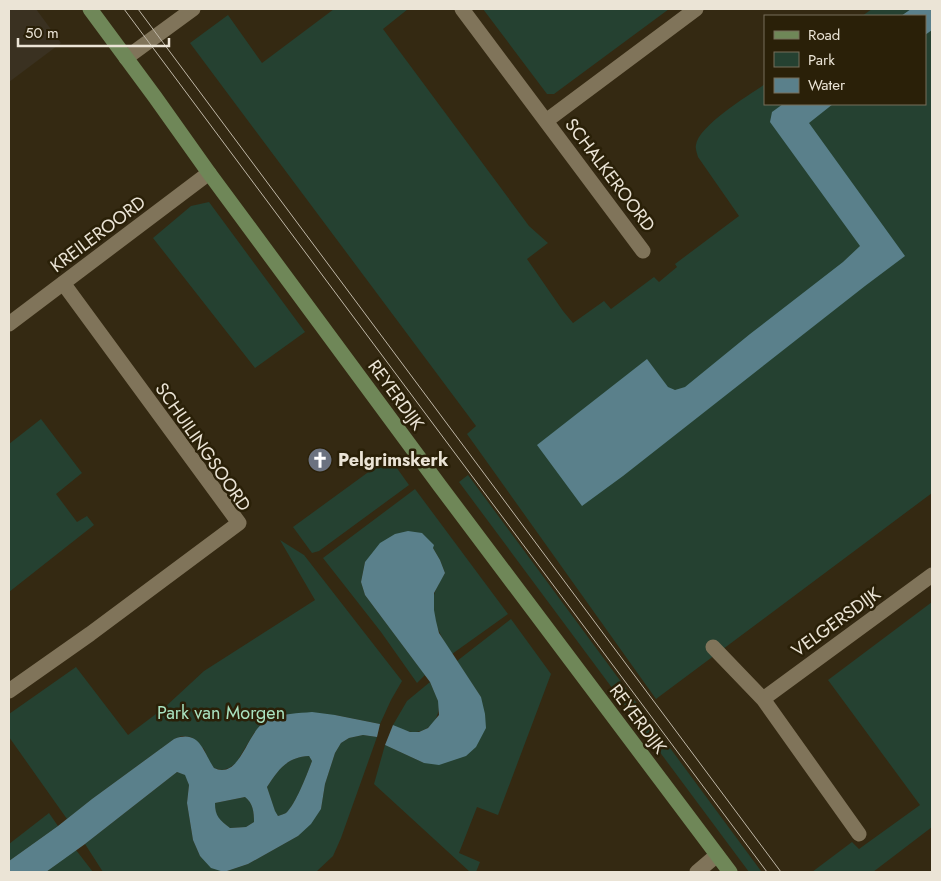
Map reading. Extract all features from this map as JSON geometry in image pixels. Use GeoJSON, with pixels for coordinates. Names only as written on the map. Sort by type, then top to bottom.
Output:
{"type":"FeatureCollection","features":[{"type":"Feature","properties":{"kind":"street","name":"REYERDIJK"},"geometry":{"type":"LineString","coordinates":[[90,9],[440,486],[730,872]]}},
{"type":"Feature","properties":{"kind":"street"},"geometry":{"type":"LineString","coordinates":[[126,58],[193,9]]}},
{"type":"Feature","properties":{"kind":"street","name":"SCHALKEROORD"},"geometry":{"type":"LineString","coordinates":[[462,9],[643,251]]}},
{"type":"Feature","properties":{"kind":"street","name":"SCHALKEROORD"},"geometry":{"type":"LineString","coordinates":[[546,121],[696,9]]}},
{"type":"Feature","properties":{"kind":"street","name":"KREILEROORD"},"geometry":{"type":"LineString","coordinates":[[9,324],[209,173]]}},
{"type":"Feature","properties":{"kind":"street","name":"SCHUILINGSOORD"},"geometry":{"type":"LineString","coordinates":[[9,691],[90,634],[239,523],[63,283]]}},
{"type":"Feature","properties":{"kind":"street","name":"VELGERSDIJK"},"geometry":{"type":"LineString","coordinates":[[763,699],[932,575]]}},
{"type":"Feature","properties":{"kind":"street"},"geometry":{"type":"LineString","coordinates":[[713,647],[763,699],[859,834]]}},
{"type":"Feature","properties":{"kind":"street"},"geometry":{"type":"LineString","coordinates":[[697,872],[717,855]]}},
{"type":"Feature","properties":{"kind":"shaded area"},"geometry":{"type":"Polygon","coordinates":[[[9,9],[36,9],[61,43],[9,82],[9,9]]]}},
{"type":"Feature","properties":{"kind":"green space"},"geometry":{"type":"Polygon","coordinates":[[[334,9],[408,9],[383,29],[529,226],[548,243],[527,259],[573,323],[604,301],[611,309],[654,277],[659,282],[677,267],[675,264],[739,216],[698,157],[696,146],[699,137],[714,120],[764,85],[764,105],[926,105],[926,15],[863,15],[872,9],[932,9],[932,493],[656,699],[467,434],[476,426],[190,43],[228,15],[262,63],[334,9]]]}},
{"type":"Feature","properties":{"kind":"green space"},"geometry":{"type":"Polygon","coordinates":[[[483,9],[669,9],[554,94],[547,94],[483,9]]]}},
{"type":"Feature","properties":{"kind":"green space"},"geometry":{"type":"Polygon","coordinates":[[[209,202],[305,332],[255,368],[153,238],[191,206],[209,202]]]}},
{"type":"Feature","properties":{"kind":"green space"},"geometry":{"type":"Polygon","coordinates":[[[41,419],[82,473],[56,494],[77,522],[87,516],[94,525],[9,592],[9,444],[41,419]]]}},
{"type":"Feature","properties":{"kind":"green space"},"geometry":{"type":"Polygon","coordinates":[[[389,457],[409,485],[319,551],[312,553],[293,527],[389,457]]]}},
{"type":"Feature","properties":{"kind":"green space"},"geometry":{"type":"Polygon","coordinates":[[[468,475],[761,871],[749,872],[459,482],[468,475]]]}},
{"type":"Feature","properties":{"kind":"green space"},"geometry":{"type":"Polygon","coordinates":[[[415,489],[508,614],[452,654],[440,633],[433,612],[434,595],[445,573],[433,548],[365,562],[361,582],[365,595],[425,675],[417,683],[381,632],[323,558],[415,489]]]}},
{"type":"Feature","properties":{"kind":"green space","name":"Park van Morgen"},"geometry":{"type":"Polygon","coordinates":[[[280,540],[304,555],[402,681],[380,724],[335,715],[268,719],[254,733],[236,763],[222,770],[214,768],[204,749],[191,737],[182,736],[174,739],[67,819],[9,737],[9,714],[76,667],[128,735],[164,708],[204,671],[315,600],[280,540]]]}},
{"type":"Feature","properties":{"kind":"green space"},"geometry":{"type":"Polygon","coordinates":[[[932,602],[932,827],[873,872],[812,872],[852,842],[859,849],[920,805],[828,680],[932,602]]]}},
{"type":"Feature","properties":{"kind":"green space"},"geometry":{"type":"Polygon","coordinates":[[[511,619],[551,674],[498,815],[477,807],[459,853],[480,862],[476,872],[470,872],[374,784],[385,745],[424,763],[481,697],[457,661],[511,619]]]}},
{"type":"Feature","properties":{"kind":"green space"},"geometry":{"type":"Polygon","coordinates":[[[430,682],[439,707],[433,723],[418,732],[405,731],[393,725],[407,701],[430,682]]]}},
{"type":"Feature","properties":{"kind":"green space"},"geometry":{"type":"Polygon","coordinates":[[[363,735],[377,737],[333,856],[316,872],[224,872],[248,864],[298,836],[321,809],[325,784],[335,753],[341,743],[349,738],[363,735]]]}},
{"type":"Feature","properties":{"kind":"green space"},"geometry":{"type":"Polygon","coordinates":[[[309,756],[312,761],[297,796],[290,809],[278,816],[267,787],[275,775],[289,762],[309,756]]]}},
{"type":"Feature","properties":{"kind":"green space"},"geometry":{"type":"Polygon","coordinates":[[[177,772],[186,775],[189,785],[187,803],[193,840],[200,856],[224,872],[103,872],[85,844],[177,772]]]}},
{"type":"Feature","properties":{"kind":"green space"},"geometry":{"type":"Polygon","coordinates":[[[245,797],[250,802],[254,822],[246,827],[230,828],[218,818],[215,803],[245,797]]]}},
{"type":"Feature","properties":{"kind":"green space"},"geometry":{"type":"Polygon","coordinates":[[[49,813],[58,826],[9,861],[9,844],[49,813]]]}},
{"type":"Feature","properties":{"kind":"green space"},"geometry":{"type":"Polygon","coordinates":[[[76,850],[93,872],[46,872],[76,850]]]}},
{"type":"Feature","properties":{"kind":"water"},"geometry":{"type":"Polygon","coordinates":[[[911,9],[932,9],[932,30],[926,34],[926,15],[902,15],[911,9]]]}},
{"type":"Feature","properties":{"kind":"water"},"geometry":{"type":"Polygon","coordinates":[[[782,105],[832,105],[809,123],[905,256],[582,506],[537,445],[647,359],[668,387],[675,390],[685,387],[843,262],[860,246],[770,122],[772,112],[782,105]]]}},
{"type":"Feature","properties":{"kind":"water"},"geometry":{"type":"Polygon","coordinates":[[[408,531],[422,533],[434,545],[433,548],[445,573],[434,593],[434,610],[439,633],[481,697],[485,714],[486,728],[476,747],[466,756],[439,765],[424,763],[385,745],[393,725],[410,732],[419,732],[428,728],[439,715],[438,701],[430,682],[365,595],[361,582],[365,562],[380,543],[395,534],[408,531]]]}},
{"type":"Feature","properties":{"kind":"water"},"geometry":{"type":"Polygon","coordinates":[[[312,712],[380,724],[377,737],[363,735],[349,738],[341,743],[335,753],[325,784],[321,809],[311,824],[298,836],[248,864],[224,872],[211,868],[200,856],[193,840],[187,803],[189,785],[185,775],[177,772],[46,872],[9,872],[9,861],[174,739],[190,737],[195,740],[200,744],[214,768],[222,770],[229,768],[241,756],[262,723],[279,716],[312,712]],[[309,756],[289,762],[275,775],[267,787],[278,816],[290,809],[297,796],[312,761],[309,756]],[[245,797],[215,803],[219,818],[230,828],[246,827],[254,822],[250,802],[245,797]]]}},
{"type":"Feature","properties":{"kind":"tram line"},"geometry":{"type":"LineString","coordinates":[[124,9],[767,872]]}},
{"type":"Feature","properties":{"kind":"tram line"},"geometry":{"type":"LineString","coordinates":[[138,9],[781,872]]}},
{"type":"Feature","properties":{"kind":"place","name":"Pelgrimskerk"},"geometry":{"type":"Point","coordinates":[320,460]}}]}
